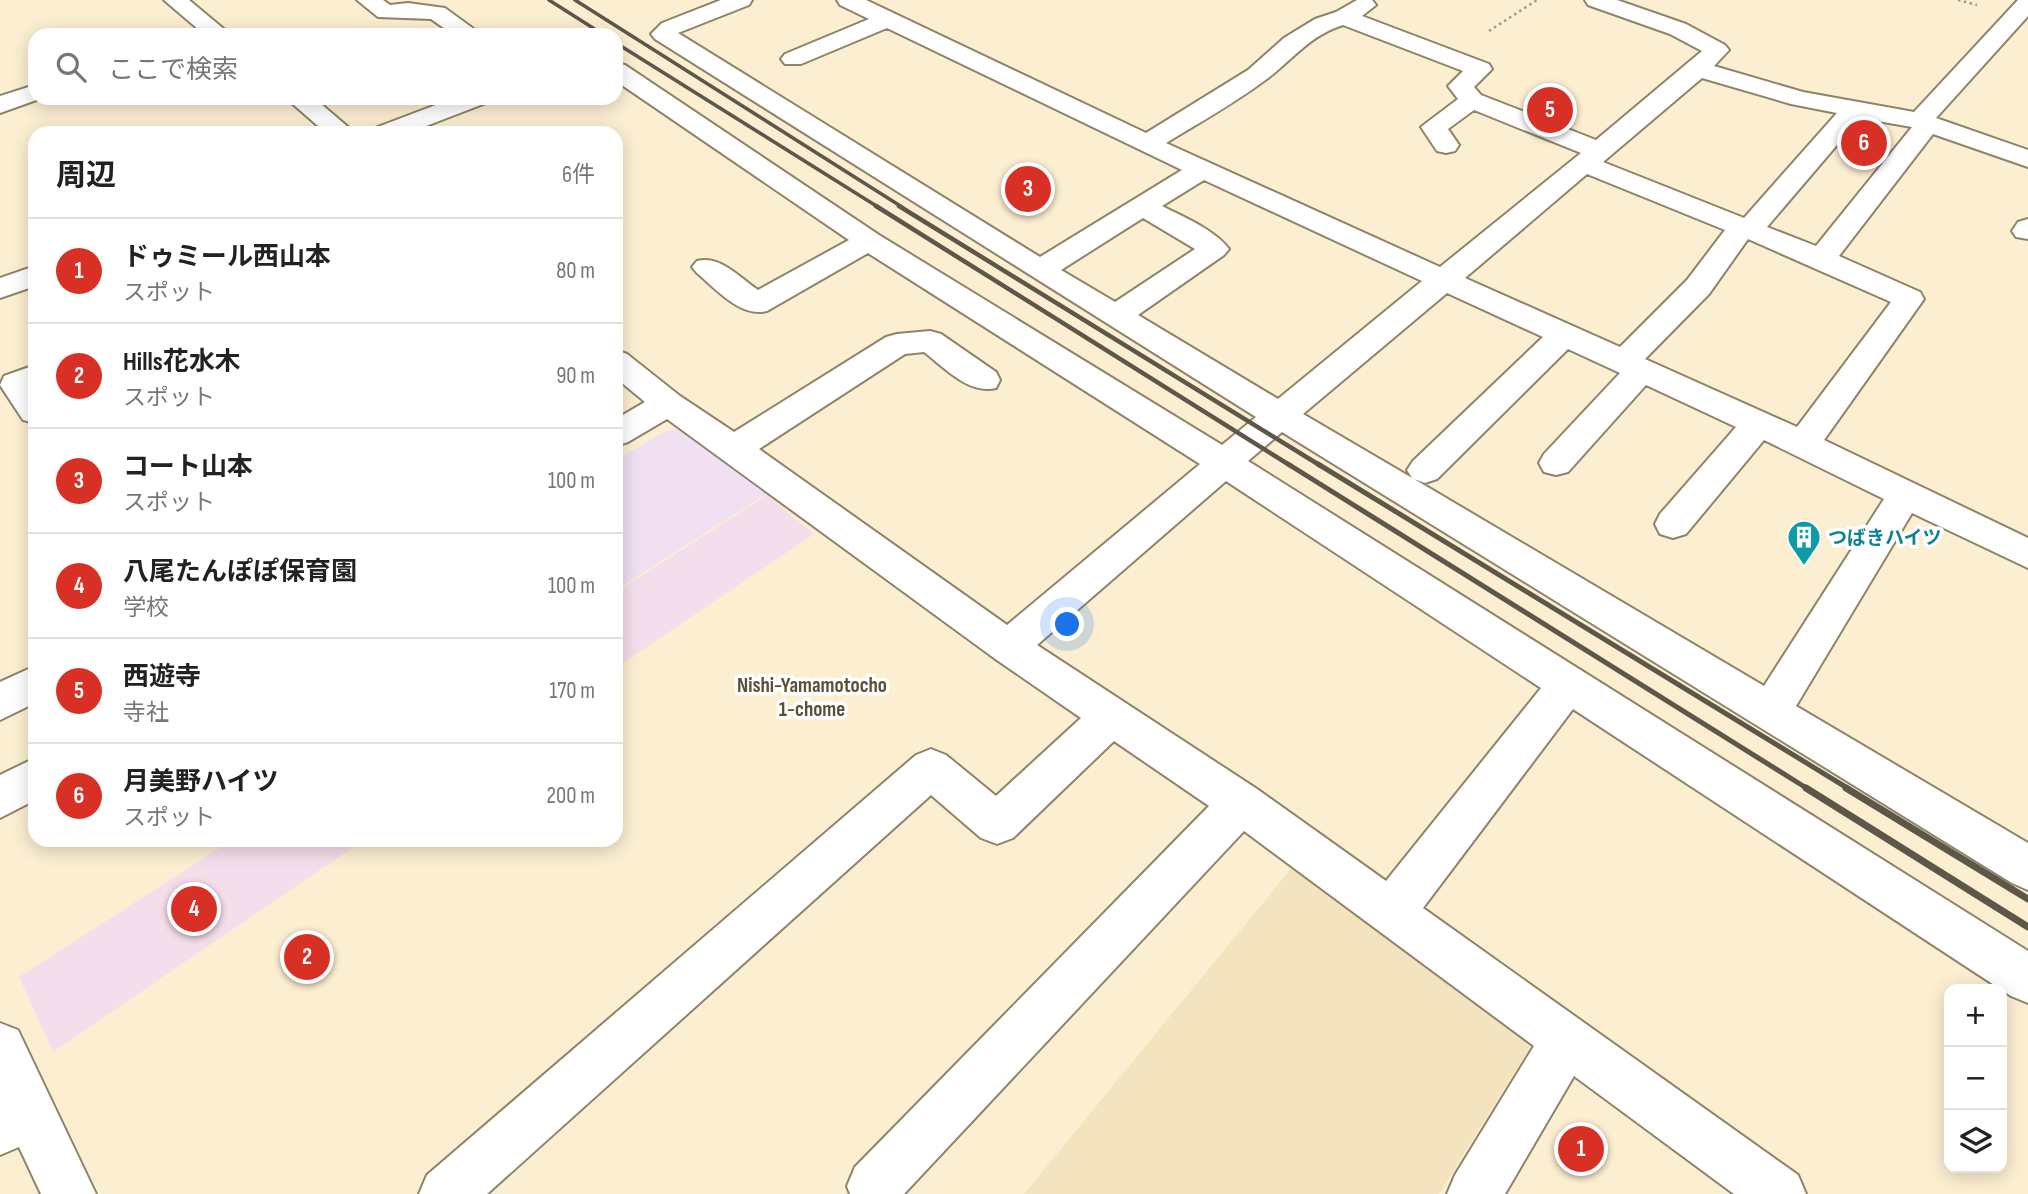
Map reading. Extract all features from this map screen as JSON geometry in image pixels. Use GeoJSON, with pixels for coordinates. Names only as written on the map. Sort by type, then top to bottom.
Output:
{"type":"FeatureCollection","features":[{"type":"Feature","properties":{"kind":"street"},"geometry":{"type":"LineString","coordinates":[[175,0],[202,28]]}},
{"type":"Feature","properties":{"kind":"street"},"geometry":{"type":"LineString","coordinates":[[368,0],[386,12],[408,10],[438,13],[460,28]]}},
{"type":"Feature","properties":{"kind":"street"},"geometry":{"type":"LineString","coordinates":[[740,0],[670,28],[663,34],[1040,270],[2028,868]]}},
{"type":"Feature","properties":{"kind":"street"},"geometry":{"type":"LineString","coordinates":[[848,0],[1202,170],[1803,444],[2028,554]]}},
{"type":"Feature","properties":{"kind":"street"},"geometry":{"type":"LineString","coordinates":[[1147,144],[1257,75],[1292,43],[1323,24],[1344,18],[1374,0]]}},
{"type":"Feature","properties":{"kind":"street"},"geometry":{"type":"LineString","coordinates":[[1008,647],[1280,415],[1698,69],[1717,50],[1678,29],[1596,0]]}},
{"type":"Feature","properties":{"kind":"street"},"geometry":{"type":"LineString","coordinates":[[1821,259],[1924,122],[2028,2]]}},
{"type":"Feature","properties":{"kind":"street"},"geometry":{"type":"LineString","coordinates":[[1344,18],[1480,69],[1460,86],[1472,100],[1746,228],[1909,299],[1803,444]]}},
{"type":"Feature","properties":{"kind":"street"},"geometry":{"type":"LineString","coordinates":[[793,59],[888,19]]}},
{"type":"Feature","properties":{"kind":"street"},"geometry":{"type":"LineString","coordinates":[[1698,69],[1800,99],[1924,122],[2028,159]]}},
{"type":"Feature","properties":{"kind":"street"},"geometry":{"type":"LineString","coordinates":[[623,75],[869,241],[2028,979]]}},
{"type":"Feature","properties":{"kind":"street"},"geometry":{"type":"LineString","coordinates":[[0,105],[28,95]]}},
{"type":"Feature","properties":{"kind":"street"},"geometry":{"type":"LineString","coordinates":[[1446,145],[1434,127],[1472,100]]}},
{"type":"Feature","properties":{"kind":"street"},"geometry":{"type":"LineString","coordinates":[[307,105],[333,126]]}},
{"type":"Feature","properties":{"kind":"street"},"geometry":{"type":"LineString","coordinates":[[403,126],[458,105]]}},
{"type":"Feature","properties":{"kind":"street"},"geometry":{"type":"LineString","coordinates":[[1556,463],[1746,228],[1854,109]]}},
{"type":"Feature","properties":{"kind":"street"},"geometry":{"type":"LineString","coordinates":[[1040,270],[1202,170]]}},
{"type":"Feature","properties":{"kind":"street"},"geometry":{"type":"LineString","coordinates":[[1116,316],[1214,249],[1188,231],[1142,207]]}},
{"type":"Feature","properties":{"kind":"street"},"geometry":{"type":"LineString","coordinates":[[708,267],[756,304],[869,241]]}},
{"type":"Feature","properties":{"kind":"street"},"geometry":{"type":"LineString","coordinates":[[0,289],[28,278]]}},
{"type":"Feature","properties":{"kind":"street"},"geometry":{"type":"LineString","coordinates":[[1425,470],[1564,335]]}},
{"type":"Feature","properties":{"kind":"street"},"geometry":{"type":"LineString","coordinates":[[734,449],[897,344],[930,341],[984,380]]}},
{"type":"Feature","properties":{"kind":"street"},"geometry":{"type":"LineString","coordinates":[[623,370],[1008,647],[1241,803],[1779,1194]]}},
{"type":"Feature","properties":{"kind":"street"},"geometry":{"type":"LineString","coordinates":[[13,378],[28,401]]}},
{"type":"Feature","properties":{"kind":"street"},"geometry":{"type":"LineString","coordinates":[[623,431],[668,404]]}},
{"type":"Feature","properties":{"kind":"street"},"geometry":{"type":"LineString","coordinates":[[1672,524],[1758,424]]}},
{"type":"Feature","properties":{"kind":"street"},"geometry":{"type":"LineString","coordinates":[[1770,712],[1905,494]]}},
{"type":"Feature","properties":{"kind":"street"},"geometry":{"type":"LineString","coordinates":[[1391,912],[1568,685]]}},
{"type":"Feature","properties":{"kind":"street"},"geometry":{"type":"LineString","coordinates":[[0,702],[28,687]]}},
{"type":"Feature","properties":{"kind":"street"},"geometry":{"type":"LineString","coordinates":[[446,1194],[931,768],[997,824],[1112,716]]}},
{"type":"Feature","properties":{"kind":"street"},"geometry":{"type":"LineString","coordinates":[[0,798],[28,782]]}},
{"type":"Feature","properties":{"kind":"street"},"geometry":{"type":"LineString","coordinates":[[874,1186],[1241,803]]}},
{"type":"Feature","properties":{"kind":"street"},"geometry":{"type":"LineString","coordinates":[[1474,1194],[1567,1039]]}},
{"type":"Feature","properties":{"kind":"street"},"geometry":{"type":"LineString","coordinates":[[0,1048],[14,1119],[69,1194]]}},
{"type":"Feature","properties":{"kind":"path"},"geometry":{"type":"LineString","coordinates":[[1489,31],[1537,0]]}},
{"type":"Feature","properties":{"kind":"shaded area"},"geometry":{"type":"Polygon","coordinates":[[[667,430],[683,430],[766,494],[623,586],[623,456],[667,430]]]}},
{"type":"Feature","properties":{"kind":"shaded area"},"geometry":{"type":"Polygon","coordinates":[[[767,495],[814,534],[623,663],[623,588],[767,495]]]}},
{"type":"Feature","properties":{"kind":"shaded area"},"geometry":{"type":"Polygon","coordinates":[[[221,847],[354,847],[53,1052],[19,977],[221,847]]]}},
{"type":"Feature","properties":{"kind":"shaded area"},"geometry":{"type":"Polygon","coordinates":[[[1299,859],[1536,1038],[1439,1194],[1024,1194],[1299,859]]]}},
{"type":"Feature","properties":{"kind":"railway"},"geometry":{"type":"LineString","coordinates":[[549,0],[593,28]]}},
{"type":"Feature","properties":{"kind":"railway"},"geometry":{"type":"LineString","coordinates":[[575,0],[619,28]]}},
{"type":"Feature","properties":{"kind":"railway"},"geometry":{"type":"LineString","coordinates":[[623,30],[902,207]]}},
{"type":"Feature","properties":{"kind":"railway"},"geometry":{"type":"LineString","coordinates":[[623,47],[878,207]]}},
{"type":"Feature","properties":{"kind":"railway"},"geometry":{"type":"LineString","coordinates":[[876,206],[1291,466]]}},
{"type":"Feature","properties":{"kind":"railway"},"geometry":{"type":"LineString","coordinates":[[899,206],[1321,466]]}},
{"type":"Feature","properties":{"kind":"railway"},"geometry":{"type":"LineString","coordinates":[[1288,464],[1808,789]]}},
{"type":"Feature","properties":{"kind":"railway"},"geometry":{"type":"LineString","coordinates":[[1318,464],[1849,789]]}},
{"type":"Feature","properties":{"kind":"railway"},"geometry":{"type":"LineString","coordinates":[[1806,788],[2028,927]]}},
{"type":"Feature","properties":{"kind":"railway"},"geometry":{"type":"LineString","coordinates":[[1846,788],[2028,899]]}},
{"type":"Feature","properties":{"kind":"place","name":"西遊寺"},"geometry":{"type":"Point","coordinates":[1550,110]}},
{"type":"Feature","properties":{"kind":"place","name":"月美野ハイツ"},"geometry":{"type":"Point","coordinates":[1864,143]}},
{"type":"Feature","properties":{"kind":"place","name":"コート山本"},"geometry":{"type":"Point","coordinates":[1028,189]}},
{"type":"Feature","properties":{"kind":"place","name":"つばきハイツ"},"geometry":{"type":"Point","coordinates":[1804,567]}},
{"type":"Feature","properties":{"kind":"place","name":"八尾たんぽぽ保育園"},"geometry":{"type":"Point","coordinates":[194,909]}},
{"type":"Feature","properties":{"kind":"place","name":"Hills花水木"},"geometry":{"type":"Point","coordinates":[307,957]}},
{"type":"Feature","properties":{"kind":"place","name":"ドゥミール西山本"},"geometry":{"type":"Point","coordinates":[1581,1149]}},
{"type":"Feature","properties":{"kind":"district","name":"Nishi-Yamamotocho 1-chome"},"geometry":{"type":"Point","coordinates":[812,697]}}]}
